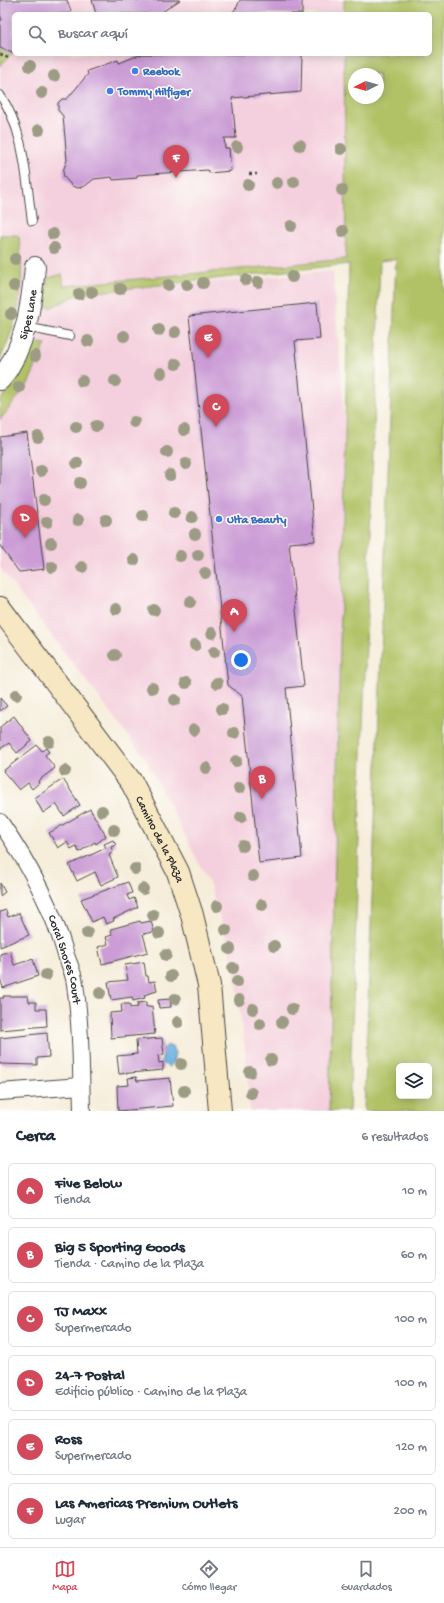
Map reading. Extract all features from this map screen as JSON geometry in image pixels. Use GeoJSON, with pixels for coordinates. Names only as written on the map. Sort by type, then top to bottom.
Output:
{"type":"FeatureCollection","features":[{"type":"Feature","properties":{"kind":"main road","name":"Camino de la Plaza"},"geometry":{"type":"LineString","coordinates":[[0,608],[132,783],[178,872],[192,915],[209,985],[220,1111]]}},
{"type":"Feature","properties":{"kind":"street","name":"Sipes Lane"},"geometry":{"type":"LineString","coordinates":[[0,380],[7,370],[26,327],[31,307],[35,267]]}},
{"type":"Feature","properties":{"kind":"street","name":"Coral Shores Court"},"geometry":{"type":"LineString","coordinates":[[0,822],[24,857],[51,913],[75,982],[82,1051],[82,1111]]}},
{"type":"Feature","properties":{"kind":"street"},"geometry":{"type":"LineString","coordinates":[[0,1092],[81,1086]]}},
{"type":"Feature","properties":{"kind":"lane"},"geometry":{"type":"LineString","coordinates":[[0,95],[17,131],[32,221]]}},
{"type":"Feature","properties":{"kind":"lane"},"geometry":{"type":"LineString","coordinates":[[26,327],[70,336]]}},
{"type":"Feature","properties":{"kind":"path"},"geometry":{"type":"LineString","coordinates":[[0,54],[8,58]]}},
{"type":"Feature","properties":{"kind":"path"},"geometry":{"type":"LineString","coordinates":[[249,174],[257,174]]}},
{"type":"Feature","properties":{"kind":"shaded area"},"geometry":{"type":"Polygon","coordinates":[[[0,0],[357,0],[357,12],[12,12],[12,56],[356,56],[356,68],[348,68],[348,104],[354,104],[349,264],[120,290],[333,271],[345,427],[329,1111],[250,1111],[246,1058],[234,966],[210,885],[146,759],[0,568],[0,400],[15,383],[36,339],[42,307],[19,307],[11,337],[0,359],[0,0]]]}},
{"type":"Feature","properties":{"kind":"green space"},"geometry":{"type":"Polygon","coordinates":[[[344,0],[444,0],[444,1111],[364,1111],[396,259],[380,261],[349,1111],[329,1111],[349,264],[79,294],[52,307],[43,307],[44,291],[48,278],[62,274],[64,286],[346,259],[344,56],[432,56],[432,12],[344,12],[344,0]]]}},
{"type":"Feature","properties":{"kind":"green space"},"geometry":{"type":"Polygon","coordinates":[[[0,48],[12,53],[0,66],[0,48]]]}},
{"type":"Feature","properties":{"kind":"green space"},"geometry":{"type":"Polygon","coordinates":[[[0,235],[19,236],[21,287],[14,323],[6,347],[0,359],[0,235]]]}},
{"type":"Feature","properties":{"kind":"green space"},"geometry":{"type":"Polygon","coordinates":[[[40,343],[46,344],[28,384],[0,420],[0,400],[15,383],[32,347],[40,343]]]}},
{"type":"Feature","properties":{"kind":"water"},"geometry":{"type":"Polygon","coordinates":[[[166,1045],[172,1047],[175,1053],[173,1062],[169,1067],[162,1063],[162,1057],[164,1054],[163,1049],[166,1045]]]}},
{"type":"Feature","properties":{"kind":"building"},"geometry":{"type":"Polygon","coordinates":[[[0,0],[67,0],[71,11],[12,12],[12,53],[0,48],[0,20],[2,20],[0,14],[0,0]]]}},
{"type":"Feature","properties":{"kind":"building"},"geometry":{"type":"Polygon","coordinates":[[[92,0],[180,0],[162,12],[95,12],[92,0]]]}},
{"type":"Feature","properties":{"kind":"building"},"geometry":{"type":"Polygon","coordinates":[[[240,0],[302,0],[302,12],[233,12],[240,0]]]}},
{"type":"Feature","properties":{"kind":"building"},"geometry":{"type":"Polygon","coordinates":[[[137,56],[302,56],[301,92],[232,98],[236,138],[224,138],[225,148],[229,148],[231,171],[209,173],[208,170],[137,175],[137,178],[113,180],[112,177],[94,179],[85,186],[78,188],[72,186],[64,177],[63,171],[67,160],[63,116],[58,110],[58,103],[62,99],[67,99],[88,74],[87,71],[118,60],[119,63],[137,56]]]}},
{"type":"Feature","properties":{"kind":"building"},"geometry":{"type":"Polygon","coordinates":[[[317,303],[320,339],[295,341],[315,541],[289,543],[304,686],[286,688],[302,858],[259,863],[242,696],[228,685],[189,316],[317,303]]]}},
{"type":"Feature","properties":{"kind":"building"},"geometry":{"type":"Polygon","coordinates":[[[27,433],[44,569],[19,572],[0,546],[0,437],[27,433]]]}},
{"type":"Feature","properties":{"kind":"building"},"geometry":{"type":"Polygon","coordinates":[[[0,698],[7,706],[0,711],[0,698]]]}},
{"type":"Feature","properties":{"kind":"building"},"geometry":{"type":"Polygon","coordinates":[[[14,716],[32,741],[17,753],[9,743],[0,749],[0,727],[14,716]]]}},
{"type":"Feature","properties":{"kind":"building"},"geometry":{"type":"Polygon","coordinates":[[[37,745],[42,751],[46,748],[49,752],[45,755],[55,768],[38,781],[39,783],[32,789],[28,783],[19,790],[3,771],[37,745]]]}},
{"type":"Feature","properties":{"kind":"building"},"geometry":{"type":"Polygon","coordinates":[[[63,779],[80,805],[64,816],[56,804],[43,813],[35,798],[63,779]]]}},
{"type":"Feature","properties":{"kind":"building"},"geometry":{"type":"Polygon","coordinates":[[[90,809],[106,836],[96,844],[95,842],[79,852],[76,846],[71,849],[67,842],[58,848],[49,833],[90,809]]]}},
{"type":"Feature","properties":{"kind":"building"},"geometry":{"type":"Polygon","coordinates":[[[113,840],[116,845],[111,847],[113,852],[109,855],[118,877],[101,885],[95,872],[77,881],[69,865],[106,848],[104,844],[113,840]]]}},
{"type":"Feature","properties":{"kind":"building"},"geometry":{"type":"Polygon","coordinates":[[[128,882],[132,893],[127,895],[129,900],[134,898],[138,907],[106,924],[103,917],[92,922],[81,899],[128,882]]]}},
{"type":"Feature","properties":{"kind":"building"},"geometry":{"type":"Polygon","coordinates":[[[0,883],[5,892],[0,896],[0,883]]]}},
{"type":"Feature","properties":{"kind":"building"},"geometry":{"type":"Polygon","coordinates":[[[6,910],[8,917],[19,913],[29,935],[0,947],[0,912],[6,910]]]}},
{"type":"Feature","properties":{"kind":"building"},"geometry":{"type":"Polygon","coordinates":[[[140,921],[141,923],[151,921],[154,932],[143,934],[148,952],[102,964],[98,947],[108,944],[106,937],[112,935],[111,929],[140,921]]]}},
{"type":"Feature","properties":{"kind":"building"},"geometry":{"type":"Polygon","coordinates":[[[10,951],[14,965],[33,959],[38,976],[3,988],[0,978],[0,954],[10,951]]]}},
{"type":"Feature","properties":{"kind":"building"},"geometry":{"type":"Polygon","coordinates":[[[144,962],[146,976],[148,976],[149,982],[155,981],[157,991],[144,995],[145,998],[133,1001],[132,997],[111,1000],[108,982],[128,980],[125,965],[144,962]]]}},
{"type":"Feature","properties":{"kind":"building"},"geometry":{"type":"Polygon","coordinates":[[[3,996],[28,996],[29,1002],[36,1002],[36,1009],[46,1009],[47,1026],[0,1030],[0,998],[4,998],[3,996]]]}},
{"type":"Feature","properties":{"kind":"building"},"geometry":{"type":"Polygon","coordinates":[[[170,999],[171,1007],[159,1008],[158,1000],[170,999]]]}},
{"type":"Feature","properties":{"kind":"building"},"geometry":{"type":"Polygon","coordinates":[[[146,1002],[146,1007],[152,1006],[155,1034],[111,1038],[110,1013],[122,1012],[121,1004],[130,1004],[130,1008],[138,1007],[137,1003],[146,1002]]]}},
{"type":"Feature","properties":{"kind":"building"},"geometry":{"type":"Polygon","coordinates":[[[47,1033],[49,1057],[37,1058],[37,1065],[0,1064],[0,1038],[47,1033]]]}},
{"type":"Feature","properties":{"kind":"building"},"geometry":{"type":"Polygon","coordinates":[[[162,1038],[164,1054],[158,1055],[159,1063],[163,1062],[163,1070],[119,1074],[117,1056],[137,1054],[136,1040],[162,1038]]]}},
{"type":"Feature","properties":{"kind":"building"},"geometry":{"type":"Polygon","coordinates":[[[136,1077],[137,1081],[170,1078],[173,1106],[118,1111],[117,1086],[129,1085],[128,1078],[136,1077]]]}},
{"type":"Feature","properties":{"kind":"place","name":"Reebok"},"geometry":{"type":"Point","coordinates":[135,71]}},
{"type":"Feature","properties":{"kind":"place","name":"Tommy Hilfiger"},"geometry":{"type":"Point","coordinates":[110,91]}},
{"type":"Feature","properties":{"kind":"place","name":"Las Americas Premium Outlets"},"geometry":{"type":"Point","coordinates":[176,178]}},
{"type":"Feature","properties":{"kind":"place","name":"Ross"},"geometry":{"type":"Point","coordinates":[208,358]}},
{"type":"Feature","properties":{"kind":"place","name":"TJ Maxx"},"geometry":{"type":"Point","coordinates":[216,427]}},
{"type":"Feature","properties":{"kind":"place","name":"Ulta Beauty"},"geometry":{"type":"Point","coordinates":[219,519]}},
{"type":"Feature","properties":{"kind":"place","name":"24-7 Postal"},"geometry":{"type":"Point","coordinates":[25,538]}},
{"type":"Feature","properties":{"kind":"place","name":"Five Below"},"geometry":{"type":"Point","coordinates":[234,632]}},
{"type":"Feature","properties":{"kind":"place","name":"Big 5 Sporting Goods"},"geometry":{"type":"Point","coordinates":[262,799]}}]}
